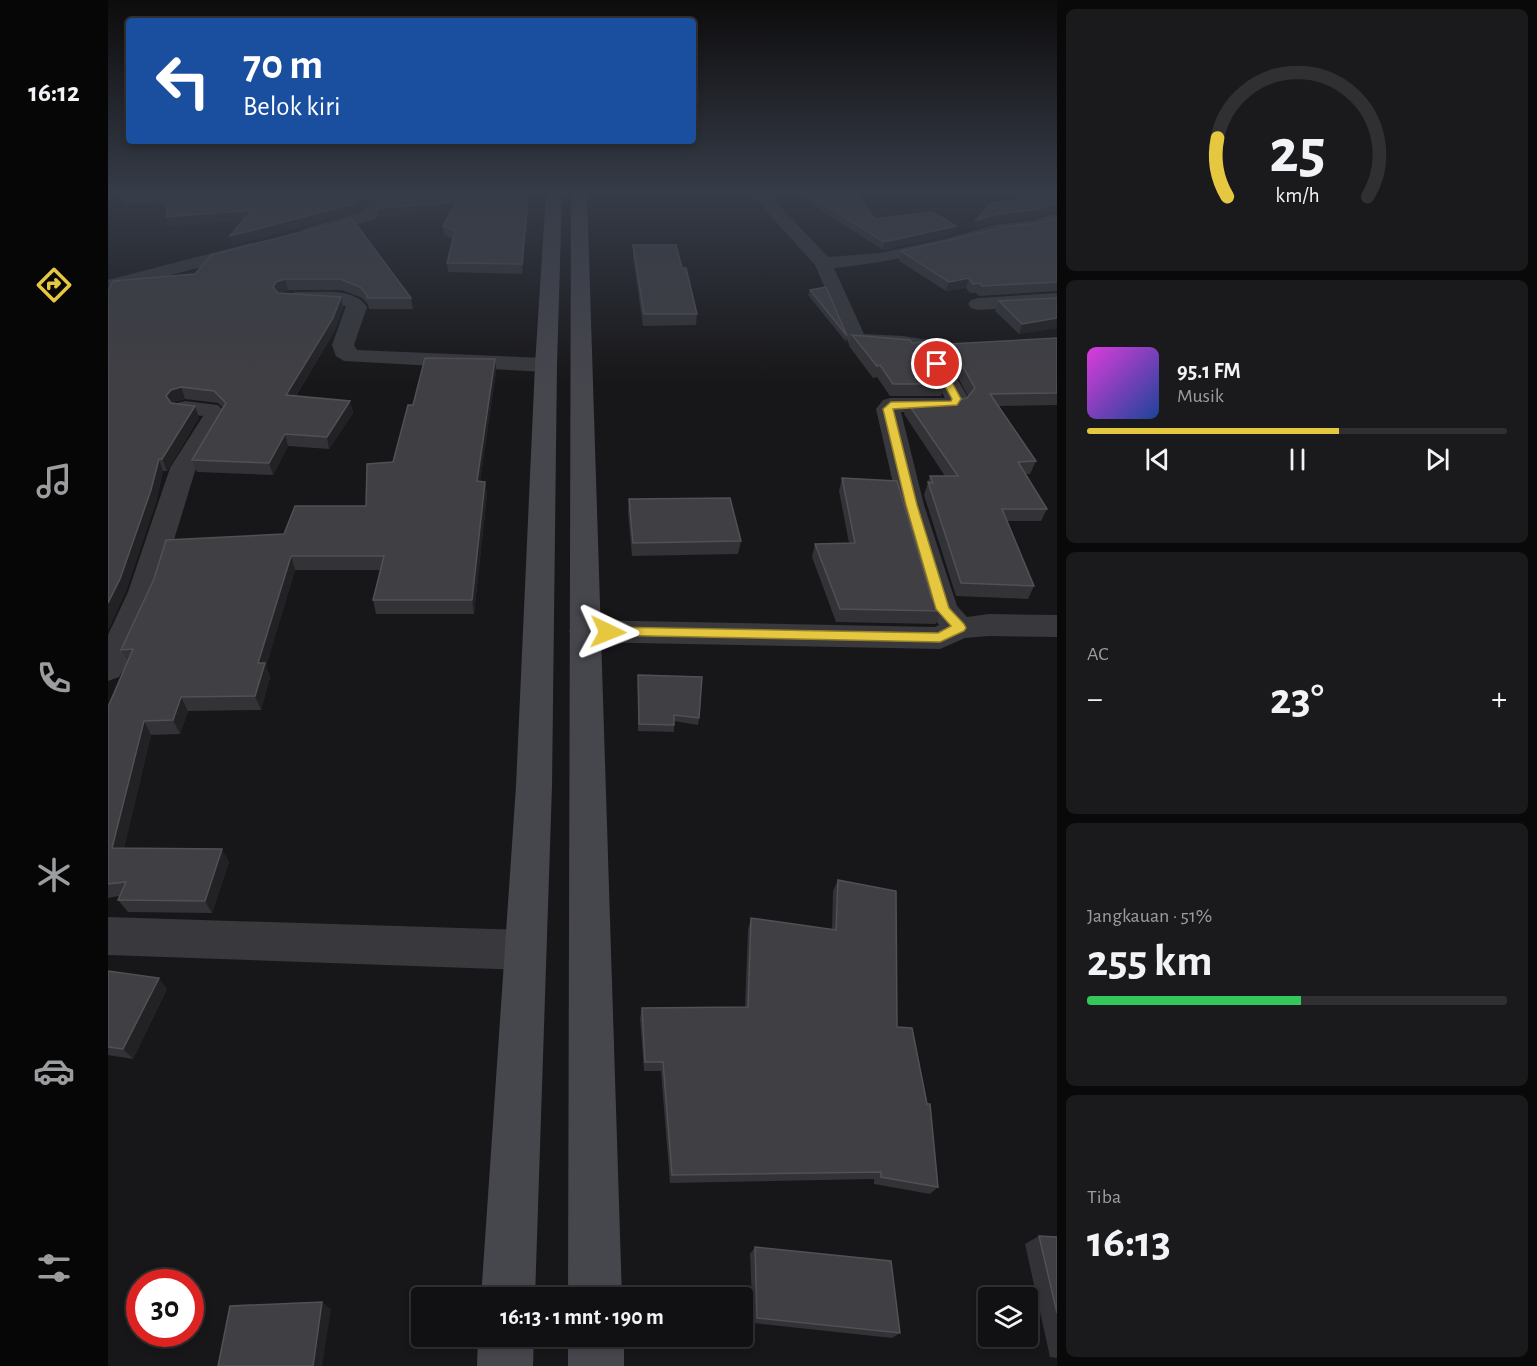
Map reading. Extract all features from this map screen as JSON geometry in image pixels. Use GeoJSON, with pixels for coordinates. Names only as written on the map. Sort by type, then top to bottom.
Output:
{"type":"FeatureCollection","features":[{"type":"Feature","properties":{"kind":"street"},"geometry":{"type":"LineString","coordinates":[[108,286],[216,258]]}},
{"type":"Feature","properties":{"kind":"street"},"geometry":{"type":"LineString","coordinates":[[509,1287],[534,786],[551,258]]}},
{"type":"Feature","properties":{"kind":"street"},"geometry":{"type":"LineString","coordinates":[[580,258],[595,1287]]}},
{"type":"Feature","properties":{"kind":"street"},"geometry":{"type":"LineString","coordinates":[[818,258],[823,263],[856,340],[903,342],[927,346],[957,399],[954,403],[945,405],[891,405],[888,409],[911,505],[943,609],[959,628]]}},
{"type":"Feature","properties":{"kind":"street"},"geometry":{"type":"LineString","coordinates":[[823,263],[881,258]]}},
{"type":"Feature","properties":{"kind":"street"},"geometry":{"type":"LineString","coordinates":[[288,298],[347,299],[354,302],[357,307],[343,345],[344,351],[352,356],[546,365]]}},
{"type":"Feature","properties":{"kind":"street"},"geometry":{"type":"LineString","coordinates":[[978,304],[1057,298]]}},
{"type":"Feature","properties":{"kind":"street"},"geometry":{"type":"LineString","coordinates":[[108,669],[143,592],[183,468],[216,415],[210,410],[184,408]]}},
{"type":"Feature","properties":{"kind":"street"},"geometry":{"type":"LineString","coordinates":[[585,631],[940,638],[959,628],[989,625],[1057,626]]}},
{"type":"Feature","properties":{"kind":"street"},"geometry":{"type":"LineString","coordinates":[[108,936],[525,950]]}},
{"type":"Feature","properties":{"kind":"street"},"geometry":{"type":"LineString","coordinates":[[505,1366],[506,1347]]}},
{"type":"Feature","properties":{"kind":"street"},"geometry":{"type":"LineString","coordinates":[[596,1347],[596,1366]]}},
{"type":"Feature","properties":{"kind":"building"},"geometry":{"type":"Polygon","coordinates":[[[209,258],[381,258],[411,298],[367,298],[360,287],[340,279],[285,279],[276,282],[273,287],[278,293],[341,297],[333,318],[286,395],[350,401],[327,437],[285,434],[269,463],[192,460],[226,403],[214,391],[181,387],[171,390],[166,396],[171,403],[195,406],[162,459],[159,459],[151,490],[120,579],[108,603],[108,292],[113,281],[195,274],[209,258]]]}},
{"type":"Feature","properties":{"kind":"building"},"geometry":{"type":"Polygon","coordinates":[[[448,258],[523,258],[522,264],[447,263],[448,258]]]}},
{"type":"Feature","properties":{"kind":"building"},"geometry":{"type":"Polygon","coordinates":[[[635,258],[679,258],[682,268],[686,268],[697,314],[644,314],[635,258]]]}},
{"type":"Feature","properties":{"kind":"building"},"geometry":{"type":"Polygon","coordinates":[[[911,258],[1057,258],[1057,282],[982,286],[980,283],[973,284],[969,278],[949,282],[911,258]]]}},
{"type":"Feature","properties":{"kind":"building"},"geometry":{"type":"Polygon","coordinates":[[[826,287],[847,336],[810,290],[826,287]]]}},
{"type":"Feature","properties":{"kind":"building"},"geometry":{"type":"Polygon","coordinates":[[[1057,298],[1057,318],[1022,324],[999,301],[1057,298]]]}},
{"type":"Feature","properties":{"kind":"building"},"geometry":{"type":"Polygon","coordinates":[[[852,335],[910,340],[912,343],[922,342],[945,384],[893,384],[880,365],[877,366],[852,335]]]}},
{"type":"Feature","properties":{"kind":"building"},"geometry":{"type":"Polygon","coordinates":[[[1057,338],[1057,393],[990,394],[1036,461],[1018,462],[1047,509],[1002,509],[1034,586],[961,583],[928,482],[933,483],[930,476],[958,476],[907,402],[950,402],[967,398],[975,388],[950,344],[1057,338]]]}},
{"type":"Feature","properties":{"kind":"building"},"geometry":{"type":"Polygon","coordinates":[[[425,358],[495,359],[477,481],[485,482],[472,600],[373,600],[384,556],[291,556],[258,663],[265,663],[255,696],[181,697],[173,720],[144,721],[112,848],[222,849],[205,901],[118,900],[126,882],[108,884],[108,707],[133,649],[121,650],[154,579],[166,540],[284,534],[295,506],[366,506],[367,464],[393,462],[408,405],[413,405],[425,358]]]}},
{"type":"Feature","properties":{"kind":"building"},"geometry":{"type":"Polygon","coordinates":[[[842,478],[897,481],[931,597],[941,611],[840,609],[815,544],[855,543],[842,478]]]}},
{"type":"Feature","properties":{"kind":"building"},"geometry":{"type":"Polygon","coordinates":[[[730,498],[741,541],[633,543],[629,499],[730,498]]]}},
{"type":"Feature","properties":{"kind":"building"},"geometry":{"type":"Polygon","coordinates":[[[638,675],[702,677],[699,718],[674,715],[674,725],[639,724],[638,675]]]}},
{"type":"Feature","properties":{"kind":"building"},"geometry":{"type":"Polygon","coordinates":[[[838,880],[896,891],[897,1027],[912,1028],[927,1104],[930,1104],[938,1187],[881,1177],[881,1172],[672,1175],[663,1062],[645,1062],[642,1008],[748,1007],[751,918],[836,930],[838,880]]]}},
{"type":"Feature","properties":{"kind":"building"},"geometry":{"type":"Polygon","coordinates":[[[108,971],[159,978],[123,1049],[108,1047],[108,971]]]}},
{"type":"Feature","properties":{"kind":"building"},"geometry":{"type":"Polygon","coordinates":[[[1039,1236],[1057,1237],[1057,1313],[1039,1236]]]}},
{"type":"Feature","properties":{"kind":"building"},"geometry":{"type":"Polygon","coordinates":[[[755,1247],[891,1261],[900,1333],[757,1318],[755,1247]]]}},
{"type":"Feature","properties":{"kind":"building"},"geometry":{"type":"Polygon","coordinates":[[[322,1302],[313,1366],[218,1366],[230,1306],[322,1302]]]}},
{"type":"Feature","properties":{"kind":"route"},"geometry":{"type":"LineString","coordinates":[[608,632],[940,638],[959,628],[943,609],[911,505],[888,409],[891,405],[954,403],[957,399],[937,364]]}}]}
